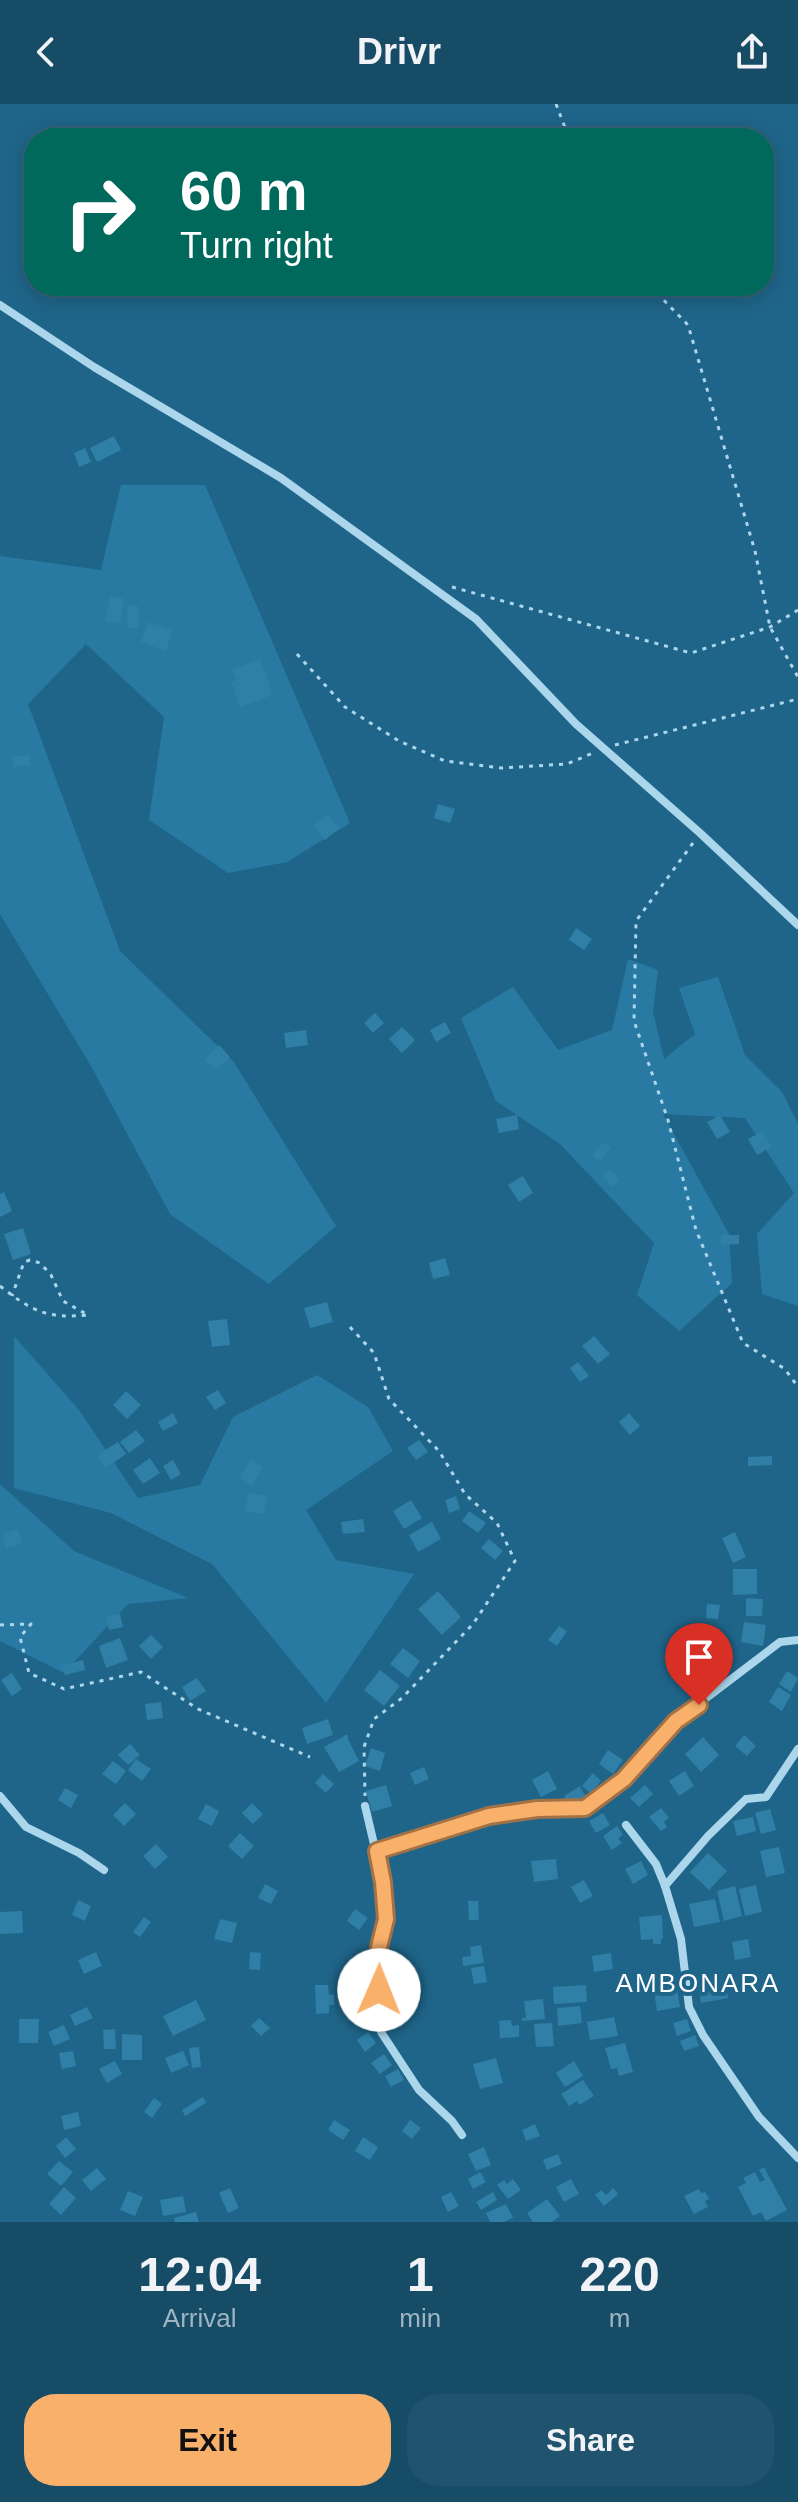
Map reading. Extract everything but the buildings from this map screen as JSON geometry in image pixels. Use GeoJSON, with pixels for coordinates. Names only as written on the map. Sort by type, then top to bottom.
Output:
{"type":"FeatureCollection","features":[{"type":"Feature","properties":{"kind":"street"},"geometry":{"type":"LineString","coordinates":[[0,305],[94,367],[281,478],[476,619],[576,724],[700,833],[798,925]]}},
{"type":"Feature","properties":{"kind":"street"},"geometry":{"type":"LineString","coordinates":[[377,1851],[489,1816],[537,1809],[585,1808],[624,1779],[676,1721],[780,1642],[798,1640]]}},
{"type":"Feature","properties":{"kind":"street"},"geometry":{"type":"LineString","coordinates":[[665,1886],[708,1836],[746,1799],[766,1797],[798,1749]]}},
{"type":"Feature","properties":{"kind":"street"},"geometry":{"type":"LineString","coordinates":[[0,1796],[26,1827],[79,1853],[104,1870]]}},
{"type":"Feature","properties":{"kind":"street"},"geometry":{"type":"LineString","coordinates":[[365,1806],[383,1882],[386,1919],[379,1947],[381,2032],[419,2090],[452,2121],[462,2135]]}},
{"type":"Feature","properties":{"kind":"street"},"geometry":{"type":"LineString","coordinates":[[626,1825],[656,1864],[665,1886],[681,1939],[689,2007],[703,2035],[759,2117],[798,2158]]}},
{"type":"Feature","properties":{"kind":"path"},"geometry":{"type":"LineString","coordinates":[[556,104],[565,128]]}},
{"type":"Feature","properties":{"kind":"path"},"geometry":{"type":"LineString","coordinates":[[660,296],[688,325],[755,551],[770,627],[798,677]]}},
{"type":"Feature","properties":{"kind":"path"},"geometry":{"type":"LineString","coordinates":[[449,586],[691,653],[770,627],[798,610]]}},
{"type":"Feature","properties":{"kind":"path"},"geometry":{"type":"LineString","coordinates":[[297,654],[345,707],[399,741],[445,761],[502,768],[567,764],[604,748],[798,699]]}},
{"type":"Feature","properties":{"kind":"path"},"geometry":{"type":"LineString","coordinates":[[700,833],[636,921],[634,1021],[668,1120],[696,1230],[743,1343],[785,1369],[798,1387]]}},
{"type":"Feature","properties":{"kind":"path"},"geometry":{"type":"LineString","coordinates":[[0,1286],[12,1296],[38,1313],[88,1315],[63,1301],[51,1275],[40,1263],[30,1260],[24,1262],[12,1296]]}},
{"type":"Feature","properties":{"kind":"path"},"geometry":{"type":"LineString","coordinates":[[350,1327],[374,1353],[389,1399],[439,1451],[465,1494],[497,1523],[515,1561],[473,1624],[402,1698],[374,1719],[364,1747],[365,1806]]}},
{"type":"Feature","properties":{"kind":"path"},"geometry":{"type":"LineString","coordinates":[[0,1625],[31,1624],[20,1637],[29,1673],[64,1689],[141,1672],[198,1709],[310,1757]]}},
{"type":"Feature","properties":{"kind":"shaded area"},"geometry":{"type":"Polygon","coordinates":[[[121,485],[205,485],[350,823],[287,862],[228,873],[149,820],[164,717],[86,644],[28,704],[120,951],[233,1061],[336,1226],[269,1284],[170,1214],[91,1066],[0,914],[0,556],[101,570],[121,485]]]}},
{"type":"Feature","properties":{"kind":"shaded area"},"geometry":{"type":"Polygon","coordinates":[[[628,959],[658,970],[653,1011],[664,1059],[695,1034],[679,988],[718,977],[745,1055],[782,1092],[798,1124],[798,1306],[762,1294],[757,1234],[794,1193],[745,1118],[663,1114],[729,1234],[732,1283],[679,1331],[637,1295],[654,1243],[560,1144],[496,1101],[461,1018],[513,987],[558,1050],[612,1030],[628,959]]]}},
{"type":"Feature","properties":{"kind":"shaded area"},"geometry":{"type":"Polygon","coordinates":[[[14,1336],[79,1410],[138,1498],[200,1485],[233,1417],[317,1375],[368,1407],[393,1451],[306,1510],[336,1560],[414,1574],[326,1703],[212,1564],[111,1513],[14,1488],[14,1336]]]}},
{"type":"Feature","properties":{"kind":"shaded area"},"geometry":{"type":"Polygon","coordinates":[[[0,1484],[74,1551],[188,1598],[128,1604],[64,1673],[0,1641],[0,1484]]]}},
{"type":"Feature","properties":{"kind":"district","name":"AMBONARA"},"geometry":{"type":"Point","coordinates":[698,1983]}},
{"type":"Feature","properties":{"kind":"route"},"geometry":{"type":"LineString","coordinates":[[379,1990],[379,1947],[386,1919],[377,1851],[489,1816],[537,1809],[585,1808],[624,1779],[676,1721],[699,1705]]}}]}
